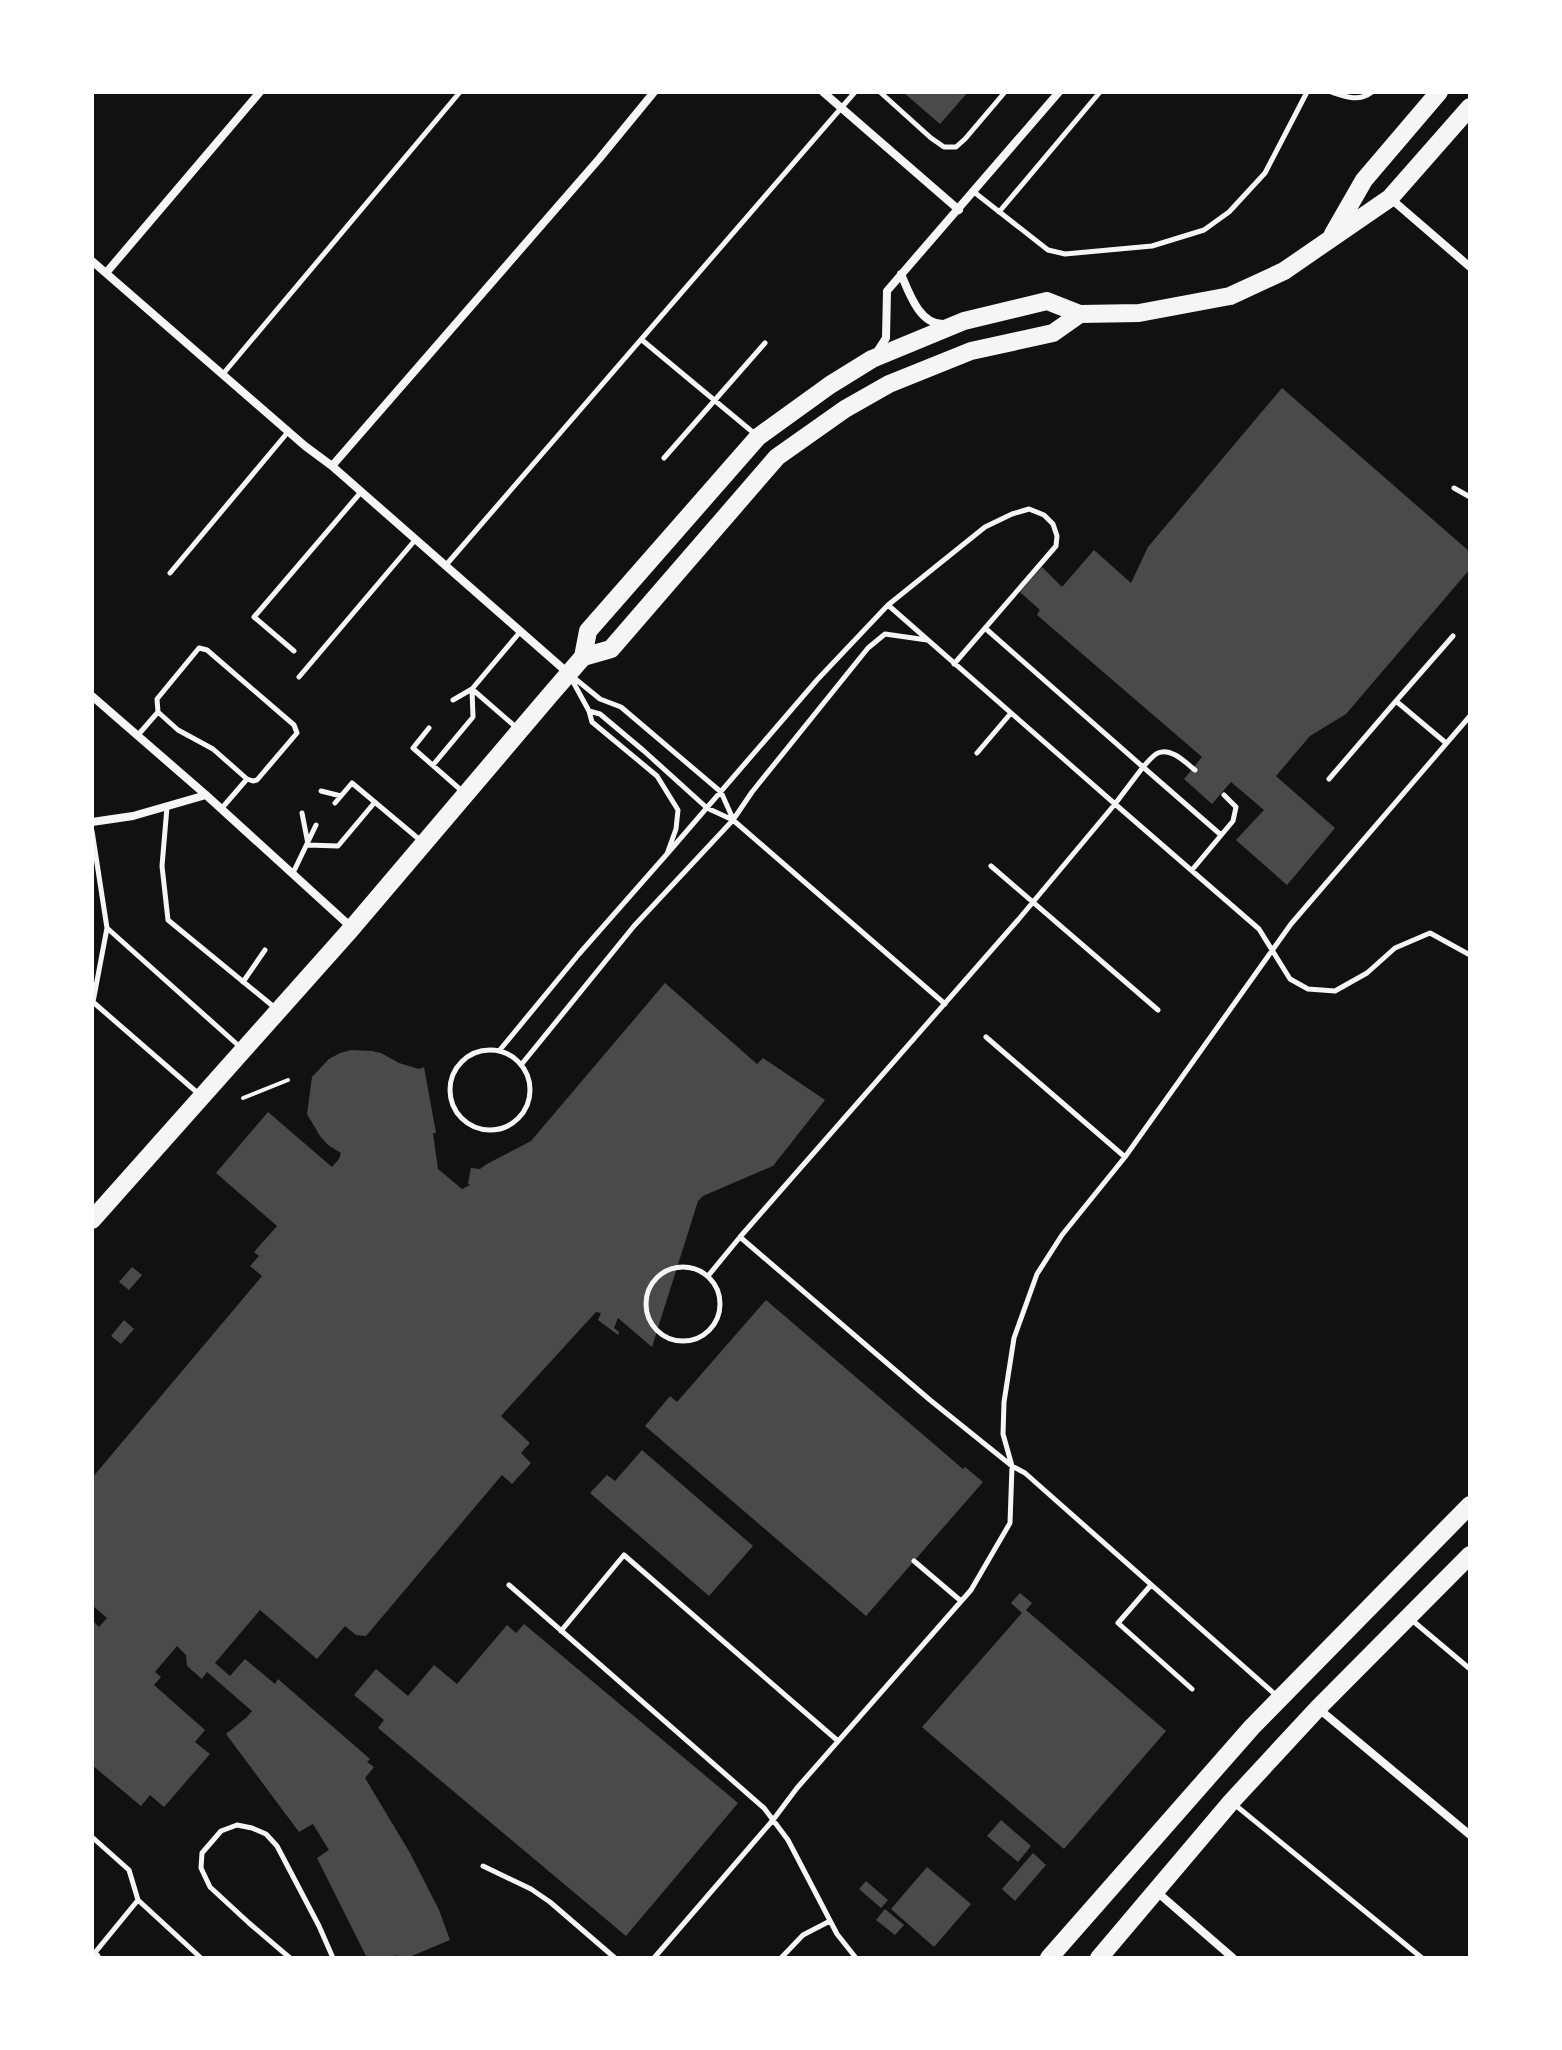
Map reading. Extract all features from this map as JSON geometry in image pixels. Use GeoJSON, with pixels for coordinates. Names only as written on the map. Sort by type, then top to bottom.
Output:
{"type":"FeatureCollection","features":[{"type":"Feature","properties":{"kind":"main road"},"geometry":{"type":"LineString","coordinates":[[1332,237],[1364,180],[1439,92]]}},
{"type":"Feature","properties":{"kind":"main road"},"geometry":{"type":"LineString","coordinates":[[92,1220],[352,928],[569,674],[583,657],[588,631],[758,437],[872,359],[964,321],[1047,301],[1080,314],[1139,313],[1230,296],[1284,271],[1390,198],[1470,107]]}},
{"type":"Feature","properties":{"kind":"main road"},"geometry":{"type":"LineString","coordinates":[[583,657],[611,649],[777,457],[845,409],[889,384],[971,351],[1053,333],[1080,314]]}},
{"type":"Feature","properties":{"kind":"main road"},"geometry":{"type":"LineString","coordinates":[[1049,1958],[1279,1698],[1470,1505]]}},
{"type":"Feature","properties":{"kind":"main road"},"geometry":{"type":"LineString","coordinates":[[1099,1958],[1231,1802],[1318,1708],[1470,1555]]}},
{"type":"Feature","properties":{"kind":"street"},"geometry":{"type":"LineString","coordinates":[[106,273],[260,92]]}},
{"type":"Feature","properties":{"kind":"street"},"geometry":{"type":"LineString","coordinates":[[332,466],[654,92]]}},
{"type":"Feature","properties":{"kind":"street"},"geometry":{"type":"LineString","coordinates":[[823,92],[959,210]]}},
{"type":"Feature","properties":{"kind":"street"},"geometry":{"type":"LineString","coordinates":[[872,359],[886,338],[887,291],[1059,92]]}},
{"type":"Feature","properties":{"kind":"street"},"geometry":{"type":"LineString","coordinates":[[1390,198],[1470,267]]}},
{"type":"Feature","properties":{"kind":"street"},"geometry":{"type":"LineString","coordinates":[[92,261],[569,674]]}},
{"type":"Feature","properties":{"kind":"street"},"geometry":{"type":"LineString","coordinates":[[901,274],[925,318],[938,324],[964,321]]}},
{"type":"Feature","properties":{"kind":"street"},"geometry":{"type":"LineString","coordinates":[[92,696],[352,928]]}},
{"type":"Feature","properties":{"kind":"street"},"geometry":{"type":"LineString","coordinates":[[92,822],[133,816],[206,795]]}},
{"type":"Feature","properties":{"kind":"street"},"geometry":{"type":"LineString","coordinates":[[1318,1708],[1470,1835]]}},
{"type":"Feature","properties":{"kind":"street"},"geometry":{"type":"LineString","coordinates":[[1156,1892],[1233,1958]]}},
{"type":"Feature","properties":{"kind":"lane"},"geometry":{"type":"LineString","coordinates":[[222,374],[460,92]]}},
{"type":"Feature","properties":{"kind":"lane"},"geometry":{"type":"LineString","coordinates":[[446,566],[855,92]]}},
{"type":"Feature","properties":{"kind":"lane"},"geometry":{"type":"LineString","coordinates":[[880,92],[944,147],[956,147],[965,139],[1005,92]]}},
{"type":"Feature","properties":{"kind":"lane"},"geometry":{"type":"LineString","coordinates":[[999,212],[1100,92]]}},
{"type":"Feature","properties":{"kind":"lane"},"geometry":{"type":"LineString","coordinates":[[974,192],[1048,250],[1065,254],[1152,246],[1204,230],[1229,212],[1265,173],[1307,92]]}},
{"type":"Feature","properties":{"kind":"lane"},"geometry":{"type":"LineString","coordinates":[[1331,92],[1354,99],[1372,92]]}},
{"type":"Feature","properties":{"kind":"lane"},"geometry":{"type":"LineString","coordinates":[[642,340],[758,437]]}},
{"type":"Feature","properties":{"kind":"lane"},"geometry":{"type":"LineString","coordinates":[[664,458],[765,343]]}},
{"type":"Feature","properties":{"kind":"lane"},"geometry":{"type":"LineString","coordinates":[[170,573],[288,432]]}},
{"type":"Feature","properties":{"kind":"lane"},"geometry":{"type":"LineString","coordinates":[[1454,488],[1470,497]]}},
{"type":"Feature","properties":{"kind":"lane"},"geometry":{"type":"LineString","coordinates":[[294,651],[254,617],[361,492]]}},
{"type":"Feature","properties":{"kind":"lane"},"geometry":{"type":"LineString","coordinates":[[499,1051],[817,680],[888,605],[985,527],[1029,509],[1044,515],[1053,524],[1056,546],[954,664]]}},
{"type":"Feature","properties":{"kind":"lane"},"geometry":{"type":"LineString","coordinates":[[299,677],[416,539]]}},
{"type":"Feature","properties":{"kind":"lane"},"geometry":{"type":"LineString","coordinates":[[888,605],[1259,929],[1290,979],[1308,989],[1335,991],[1367,973],[1395,948],[1430,933],[1470,955]]}},
{"type":"Feature","properties":{"kind":"lane"},"geometry":{"type":"LineString","coordinates":[[985,628],[1221,835]]}},
{"type":"Feature","properties":{"kind":"lane"},"geometry":{"type":"LineString","coordinates":[[453,700],[472,689],[521,632]]}},
{"type":"Feature","properties":{"kind":"lane"},"geometry":{"type":"LineString","coordinates":[[521,1065],[634,926],[733,820],[868,648],[885,634],[928,640]]}},
{"type":"Feature","properties":{"kind":"lane"},"geometry":{"type":"LineString","coordinates":[[1329,779],[1453,636]]}},
{"type":"Feature","properties":{"kind":"lane"},"geometry":{"type":"LineString","coordinates":[[199,648],[207,650],[294,725],[297,733],[257,780],[247,779],[213,749],[178,730],[158,712],[157,699],[199,648]]}},
{"type":"Feature","properties":{"kind":"lane"},"geometry":{"type":"LineString","coordinates":[[569,674],[600,699],[621,707],[721,792],[733,820]]}},
{"type":"Feature","properties":{"kind":"lane"},"geometry":{"type":"LineString","coordinates":[[569,674],[592,722],[657,776],[678,810],[676,829],[667,854]]}},
{"type":"Feature","properties":{"kind":"lane"},"geometry":{"type":"LineString","coordinates":[[472,689],[520,731]]}},
{"type":"Feature","properties":{"kind":"lane"},"geometry":{"type":"LineString","coordinates":[[433,765],[473,717],[472,689]]}},
{"type":"Feature","properties":{"kind":"lane"},"geometry":{"type":"LineString","coordinates":[[1396,701],[1446,743]]}},
{"type":"Feature","properties":{"kind":"lane"},"geometry":{"type":"LineString","coordinates":[[589,711],[600,714],[707,808],[733,820],[945,1004]]}},
{"type":"Feature","properties":{"kind":"lane"},"geometry":{"type":"LineString","coordinates":[[138,735],[158,712]]}},
{"type":"Feature","properties":{"kind":"lane"},"geometry":{"type":"LineString","coordinates":[[977,753],[1011,713]]}},
{"type":"Feature","properties":{"kind":"lane"},"geometry":{"type":"LineString","coordinates":[[654,1958],[797,1788],[971,1590],[1010,1523],[1012,1466],[1003,1434],[1004,1402],[1014,1338],[1037,1274],[1062,1235],[1125,1157],[1297,918],[1470,716]]}},
{"type":"Feature","properties":{"kind":"lane"},"geometry":{"type":"LineString","coordinates":[[429,728],[413,748],[466,794]]}},
{"type":"Feature","properties":{"kind":"lane"},"geometry":{"type":"LineString","coordinates":[[708,1276],[1033,903],[1143,767],[1157,753],[1166,752],[1177,756],[1195,770]]}},
{"type":"Feature","properties":{"kind":"lane"},"geometry":{"type":"LineString","coordinates":[[221,809],[247,779]]}},
{"type":"Feature","properties":{"kind":"lane"},"geometry":{"type":"LineString","coordinates":[[335,803],[352,783],[424,843]]}},
{"type":"Feature","properties":{"kind":"lane"},"geometry":{"type":"LineString","coordinates":[[321,791],[341,796]]}},
{"type":"Feature","properties":{"kind":"lane"},"geometry":{"type":"LineString","coordinates":[[1192,870],[1233,821],[1236,807],[1224,795]]}},
{"type":"Feature","properties":{"kind":"lane"},"geometry":{"type":"LineString","coordinates":[[308,845],[338,846],[375,802]]}},
{"type":"Feature","properties":{"kind":"lane"},"geometry":{"type":"LineString","coordinates":[[167,806],[162,866],[168,920],[278,1010]]}},
{"type":"Feature","properties":{"kind":"lane"},"geometry":{"type":"LineString","coordinates":[[302,813],[308,845]]}},
{"type":"Feature","properties":{"kind":"lane"},"geometry":{"type":"LineString","coordinates":[[292,874],[316,825]]}},
{"type":"Feature","properties":{"kind":"lane"},"geometry":{"type":"LineString","coordinates":[[92,831],[107,928],[93,1002],[201,1096]]}},
{"type":"Feature","properties":{"kind":"lane"},"geometry":{"type":"LineString","coordinates":[[991,866],[1158,1010]]}},
{"type":"Feature","properties":{"kind":"lane"},"geometry":{"type":"LineString","coordinates":[[107,928],[243,1049]]}},
{"type":"Feature","properties":{"kind":"lane"},"geometry":{"type":"LineString","coordinates":[[243,982],[265,950]]}},
{"type":"Feature","properties":{"kind":"lane"},"geometry":{"type":"LineString","coordinates":[[986,1037],[1125,1157]]}},
{"type":"Feature","properties":{"kind":"lane"},"geometry":{"type":"LineString","coordinates":[[499,1051],[512,1056],[521,1065],[530,1088],[529,1100],[516,1122],[505,1128],[480,1129],[468,1123],[452,1102],[450,1088],[453,1075],[461,1063],[472,1055],[499,1051]]}},
{"type":"Feature","properties":{"kind":"lane"},"geometry":{"type":"LineString","coordinates":[[740,1237],[930,1400],[1025,1473],[1279,1698]]}},
{"type":"Feature","properties":{"kind":"lane"},"geometry":{"type":"LineString","coordinates":[[686,1266],[708,1276],[720,1298],[716,1322],[708,1332],[686,1341],[662,1335],[653,1326],[646,1303],[654,1281],[663,1272],[686,1266]]}},
{"type":"Feature","properties":{"kind":"lane"},"geometry":{"type":"LineString","coordinates":[[561,1631],[624,1555],[838,1741]]}},
{"type":"Feature","properties":{"kind":"lane"},"geometry":{"type":"LineString","coordinates":[[914,1561],[961,1601]]}},
{"type":"Feature","properties":{"kind":"lane"},"geometry":{"type":"LineString","coordinates":[[509,1585],[764,1808],[788,1840],[837,1934],[856,1958]]}},
{"type":"Feature","properties":{"kind":"lane"},"geometry":{"type":"LineString","coordinates":[[1151,1585],[1118,1623],[1192,1689]]}},
{"type":"Feature","properties":{"kind":"lane"},"geometry":{"type":"LineString","coordinates":[[1409,1618],[1470,1669]]}},
{"type":"Feature","properties":{"kind":"lane"},"geometry":{"type":"LineString","coordinates":[[1231,1802],[1422,1958]]}},
{"type":"Feature","properties":{"kind":"lane"},"geometry":{"type":"LineString","coordinates":[[290,1958],[210,1887],[201,1868],[202,1853],[221,1831],[237,1825],[252,1828],[266,1834],[277,1846],[333,1958]]}},
{"type":"Feature","properties":{"kind":"lane"},"geometry":{"type":"LineString","coordinates":[[92,1837],[129,1870],[138,1900],[201,1958]]}},
{"type":"Feature","properties":{"kind":"lane"},"geometry":{"type":"LineString","coordinates":[[483,1866],[531,1889],[550,1902],[615,1958]]}},
{"type":"Feature","properties":{"kind":"lane"},"geometry":{"type":"LineString","coordinates":[[92,1958],[138,1900]]}},
{"type":"Feature","properties":{"kind":"lane"},"geometry":{"type":"LineString","coordinates":[[781,1958],[803,1935],[830,1921]]}},
{"type":"Feature","properties":{"kind":"path"},"geometry":{"type":"LineString","coordinates":[[243,1098],[288,1080]]}},
{"type":"Feature","properties":{"kind":"building"},"geometry":{"type":"Polygon","coordinates":[[[903,92],[968,92],[940,124],[903,92]]]}},
{"type":"Feature","properties":{"kind":"building"},"geometry":{"type":"Polygon","coordinates":[[[1282,388],[1470,552],[1470,569],[1346,714],[1310,736],[1276,776],[1335,828],[1287,885],[1236,840],[1264,810],[1231,782],[1212,804],[1184,779],[1202,757],[1037,615],[1040,610],[1020,592],[1042,567],[1062,587],[1094,550],[1131,583],[1148,547],[1282,388]]]}},
{"type":"Feature","properties":{"kind":"building"},"geometry":{"type":"Polygon","coordinates":[[[665,983],[757,1064],[763,1058],[825,1100],[773,1166],[703,1196],[698,1201],[652,1347],[618,1318],[614,1328],[618,1335],[598,1320],[601,1313],[596,1312],[501,1416],[530,1443],[521,1453],[531,1463],[512,1484],[502,1475],[366,1636],[356,1635],[345,1626],[317,1659],[260,1610],[215,1663],[230,1676],[245,1659],[275,1684],[278,1679],[370,1759],[367,1762],[374,1767],[365,1778],[410,1853],[439,1910],[450,1940],[407,1958],[397,1958],[396,1955],[367,1958],[317,1858],[329,1850],[313,1824],[299,1832],[226,1734],[252,1711],[207,1672],[202,1679],[187,1666],[186,1655],[177,1646],[155,1672],[161,1677],[154,1685],[205,1730],[195,1742],[210,1754],[164,1807],[150,1795],[141,1806],[92,1765],[92,1624],[94,1622],[99,1627],[107,1618],[92,1605],[92,1478],[262,1276],[250,1266],[259,1256],[254,1252],[277,1226],[216,1173],[268,1112],[332,1167],[339,1159],[341,1153],[320,1136],[307,1114],[312,1077],[329,1059],[351,1050],[372,1051],[399,1063],[419,1069],[424,1067],[436,1133],[433,1133],[438,1169],[462,1189],[470,1185],[471,1168],[480,1169],[531,1141],[665,983]]]}},
{"type":"Feature","properties":{"kind":"building"},"geometry":{"type":"Polygon","coordinates":[[[132,1267],[142,1275],[129,1290],[119,1282],[132,1267]]]}},
{"type":"Feature","properties":{"kind":"building"},"geometry":{"type":"Polygon","coordinates":[[[766,1300],[963,1469],[965,1467],[983,1482],[866,1616],[645,1426],[670,1396],[677,1402],[766,1300]]]}},
{"type":"Feature","properties":{"kind":"building"},"geometry":{"type":"Polygon","coordinates":[[[124,1320],[134,1329],[121,1344],[111,1336],[124,1320]]]}},
{"type":"Feature","properties":{"kind":"building"},"geometry":{"type":"Polygon","coordinates":[[[642,1450],[753,1546],[709,1596],[590,1493],[607,1475],[615,1481],[642,1450]]]}},
{"type":"Feature","properties":{"kind":"building"},"geometry":{"type":"Polygon","coordinates":[[[1020,1593],[1032,1603],[1026,1610],[1166,1731],[1064,1849],[922,1727],[1022,1613],[1011,1603],[1020,1593]]]}},
{"type":"Feature","properties":{"kind":"building"},"geometry":{"type":"Polygon","coordinates":[[[524,1624],[738,1803],[626,1936],[378,1728],[384,1720],[354,1695],[376,1669],[408,1696],[434,1665],[457,1684],[507,1625],[516,1633],[524,1624]]]}},
{"type":"Feature","properties":{"kind":"building"},"geometry":{"type":"Polygon","coordinates":[[[1001,1820],[1031,1846],[1018,1862],[987,1836],[1001,1820]]]}},
{"type":"Feature","properties":{"kind":"building"},"geometry":{"type":"Polygon","coordinates":[[[1033,1853],[1046,1865],[1015,1901],[1002,1889],[1033,1853]]]}},
{"type":"Feature","properties":{"kind":"building"},"geometry":{"type":"Polygon","coordinates":[[[927,1867],[971,1904],[934,1947],[891,1909],[927,1867]]]}},
{"type":"Feature","properties":{"kind":"building"},"geometry":{"type":"Polygon","coordinates":[[[866,1881],[888,1900],[881,1908],[859,1889],[866,1881]]]}},
{"type":"Feature","properties":{"kind":"building"},"geometry":{"type":"Polygon","coordinates":[[[885,1909],[904,1925],[895,1935],[876,1920],[885,1909]]]}}]}
